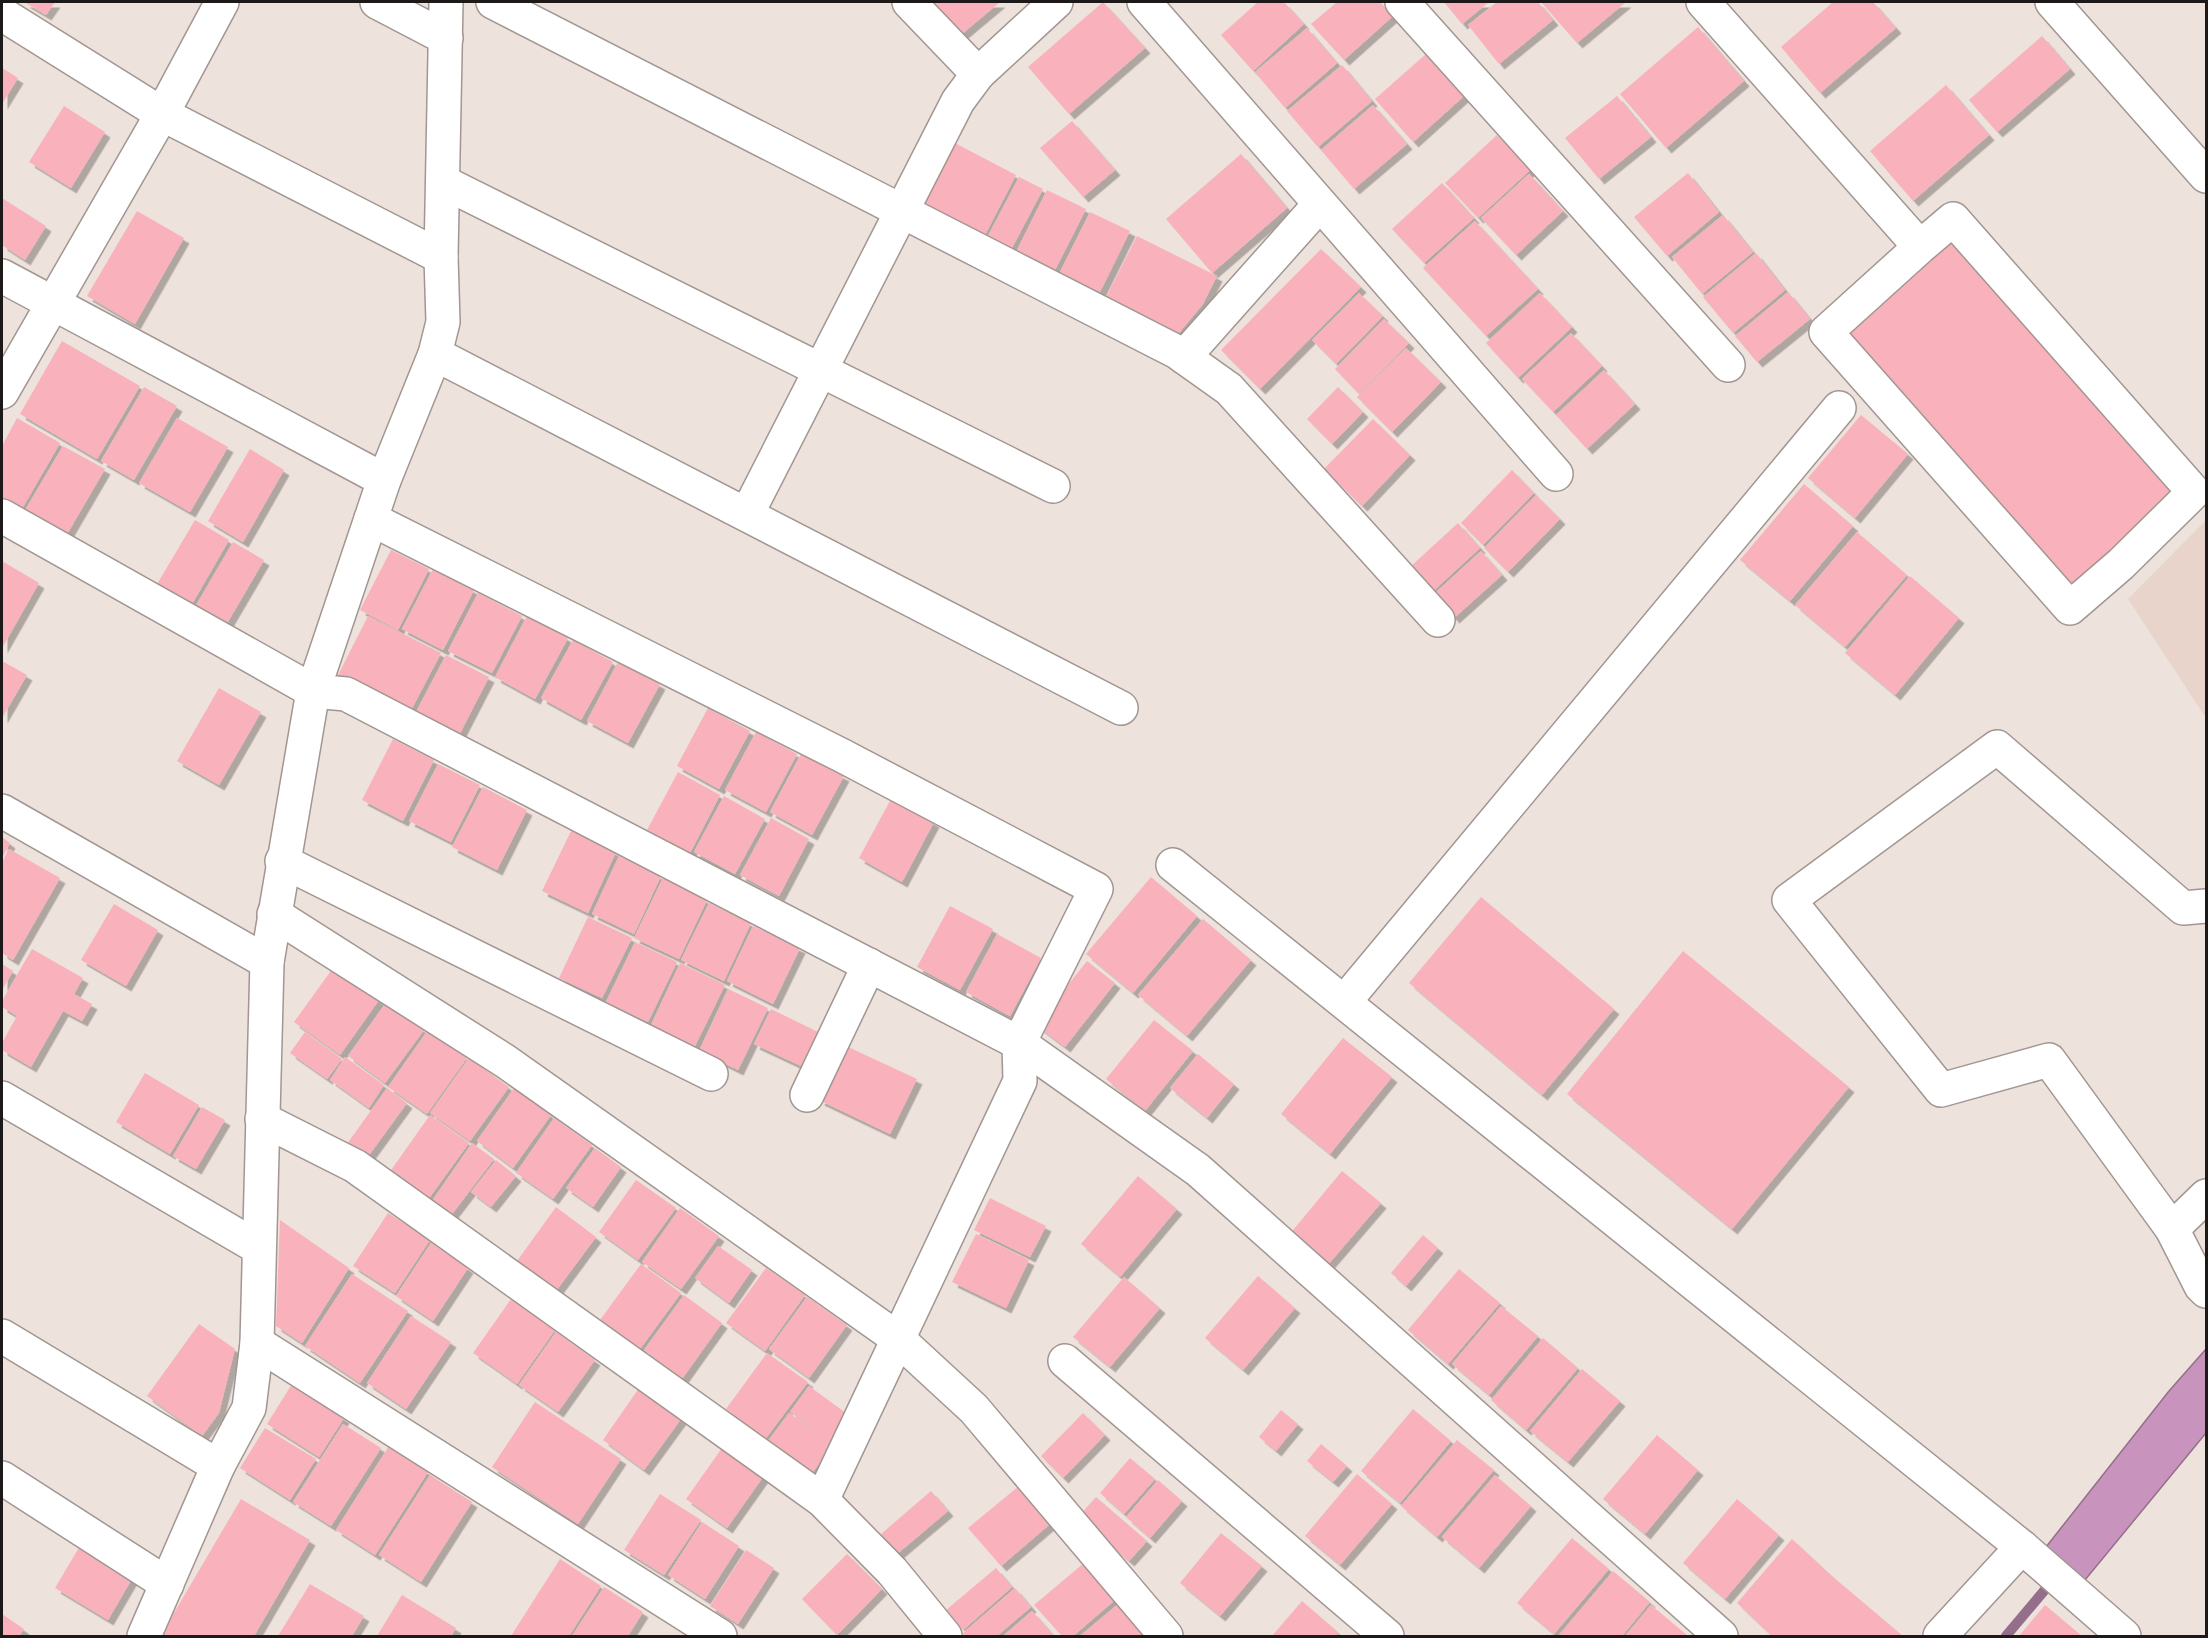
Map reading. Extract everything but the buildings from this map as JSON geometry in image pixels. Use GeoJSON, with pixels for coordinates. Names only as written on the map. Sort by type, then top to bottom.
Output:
{"type":"FeatureCollection","features":[{"type":"Feature","properties":{"kind":"street"},"geometry":{"type":"LineString","coordinates":[[2,392],[54,306],[222,2]]}},
{"type":"Feature","properties":{"kind":"street"},"geometry":{"type":"LineString","coordinates":[[377,2],[446,38]]}},
{"type":"Feature","properties":{"kind":"street"},"geometry":{"type":"LineString","coordinates":[[144,1636],[218,1466],[249,1408],[257,1343],[267,962],[282,861],[313,691],[384,480],[435,354],[443,322],[441,257],[446,2]]}},
{"type":"Feature","properties":{"kind":"street"},"geometry":{"type":"LineString","coordinates":[[494,2],[1184,357],[1229,389],[1438,620]]}},
{"type":"Feature","properties":{"kind":"street"},"geometry":{"type":"LineString","coordinates":[[909,2],[978,74]]}},
{"type":"Feature","properties":{"kind":"street"},"geometry":{"type":"LineString","coordinates":[[747,514],[822,372],[958,101],[978,74],[1056,2]]}},
{"type":"Feature","properties":{"kind":"street"},"geometry":{"type":"LineString","coordinates":[[1144,2],[1556,474]]}},
{"type":"Feature","properties":{"kind":"street"},"geometry":{"type":"LineString","coordinates":[[1402,2],[1728,365]]}},
{"type":"Feature","properties":{"kind":"street"},"geometry":{"type":"LineString","coordinates":[[1703,2],[1920,247]]}},
{"type":"Feature","properties":{"kind":"street"},"geometry":{"type":"LineString","coordinates":[[2052,2],[2206,176]]}},
{"type":"Feature","properties":{"kind":"street"},"geometry":{"type":"LineString","coordinates":[[2,14],[162,114],[441,257]]}},
{"type":"Feature","properties":{"kind":"street"},"geometry":{"type":"LineString","coordinates":[[443,182],[1053,486]]}},
{"type":"Feature","properties":{"kind":"street"},"geometry":{"type":"LineString","coordinates":[[1184,357],[1320,204]]}},
{"type":"Feature","properties":{"kind":"street"},"geometry":{"type":"LineString","coordinates":[[1953,219],[2194,492],[2121,564],[2070,608],[1826,332],[1920,247],[1953,219]]}},
{"type":"Feature","properties":{"kind":"street"},"geometry":{"type":"LineString","coordinates":[[2,276],[54,306],[384,480]]}},
{"type":"Feature","properties":{"kind":"street"},"geometry":{"type":"LineString","coordinates":[[435,354],[1121,708]]}},
{"type":"Feature","properties":{"kind":"street"},"geometry":{"type":"LineString","coordinates":[[1345,1001],[1839,408]]}},
{"type":"Feature","properties":{"kind":"street"},"geometry":{"type":"LineString","coordinates":[[2,516],[313,691],[346,693],[1019,1043],[1198,1170],[1721,1636]]}},
{"type":"Feature","properties":{"kind":"street"},"geometry":{"type":"LineString","coordinates":[[371,519],[841,755],[1096,889],[1019,1043],[1020,1081],[822,1500]]}},
{"type":"Feature","properties":{"kind":"street"},"geometry":{"type":"LineString","coordinates":[[2204,1288],[2172,1229],[2049,1060],[1941,1090],[1789,900],[1997,747],[2182,908],[2206,906]]}},
{"type":"Feature","properties":{"kind":"street"},"geometry":{"type":"LineString","coordinates":[[2,811],[267,962]]}},
{"type":"Feature","properties":{"kind":"street"},"geometry":{"type":"LineString","coordinates":[[282,861],[711,1074]]}},
{"type":"Feature","properties":{"kind":"street"},"geometry":{"type":"LineString","coordinates":[[1173,865],[2022,1547],[2124,1636]]}},
{"type":"Feature","properties":{"kind":"street"},"geometry":{"type":"LineString","coordinates":[[274,914],[506,1061],[897,1338],[974,1409],[1166,1636]]}},
{"type":"Feature","properties":{"kind":"street"},"geometry":{"type":"LineString","coordinates":[[807,1095],[869,965]]}},
{"type":"Feature","properties":{"kind":"street"},"geometry":{"type":"LineString","coordinates":[[2,1098],[259,1248]]}},
{"type":"Feature","properties":{"kind":"street"},"geometry":{"type":"LineString","coordinates":[[262,1119],[355,1166],[822,1500],[892,1571],[945,1636]]}},
{"type":"Feature","properties":{"kind":"street"},"geometry":{"type":"LineString","coordinates":[[2172,1229],[2206,1196]]}},
{"type":"Feature","properties":{"kind":"street"},"geometry":{"type":"LineString","coordinates":[[2,1336],[218,1466]]}},
{"type":"Feature","properties":{"kind":"street"},"geometry":{"type":"LineString","coordinates":[[257,1343],[720,1636]]}},
{"type":"Feature","properties":{"kind":"street"},"geometry":{"type":"LineString","coordinates":[[1065,1361],[1387,1636]]}},
{"type":"Feature","properties":{"kind":"street"},"geometry":{"type":"LineString","coordinates":[[3,1483],[167,1584]]}},
{"type":"Feature","properties":{"kind":"street"},"geometry":{"type":"LineString","coordinates":[[1940,1636],[2022,1547]]}},
{"type":"Feature","properties":{"kind":"shaded area"},"geometry":{"type":"Polygon","coordinates":[[[2206,520],[2206,718],[2128,599],[2206,520]]]}},
{"type":"Feature","properties":{"kind":"shaded area"},"geometry":{"type":"Polygon","coordinates":[[[2206,1349],[2206,1433],[2085,1580],[2046,1547],[2169,1391],[2206,1349]]]}},
{"type":"Feature","properties":{"kind":"waterway"},"geometry":{"type":"LineString","coordinates":[[2006,1636],[2054,1579]]}}]}
